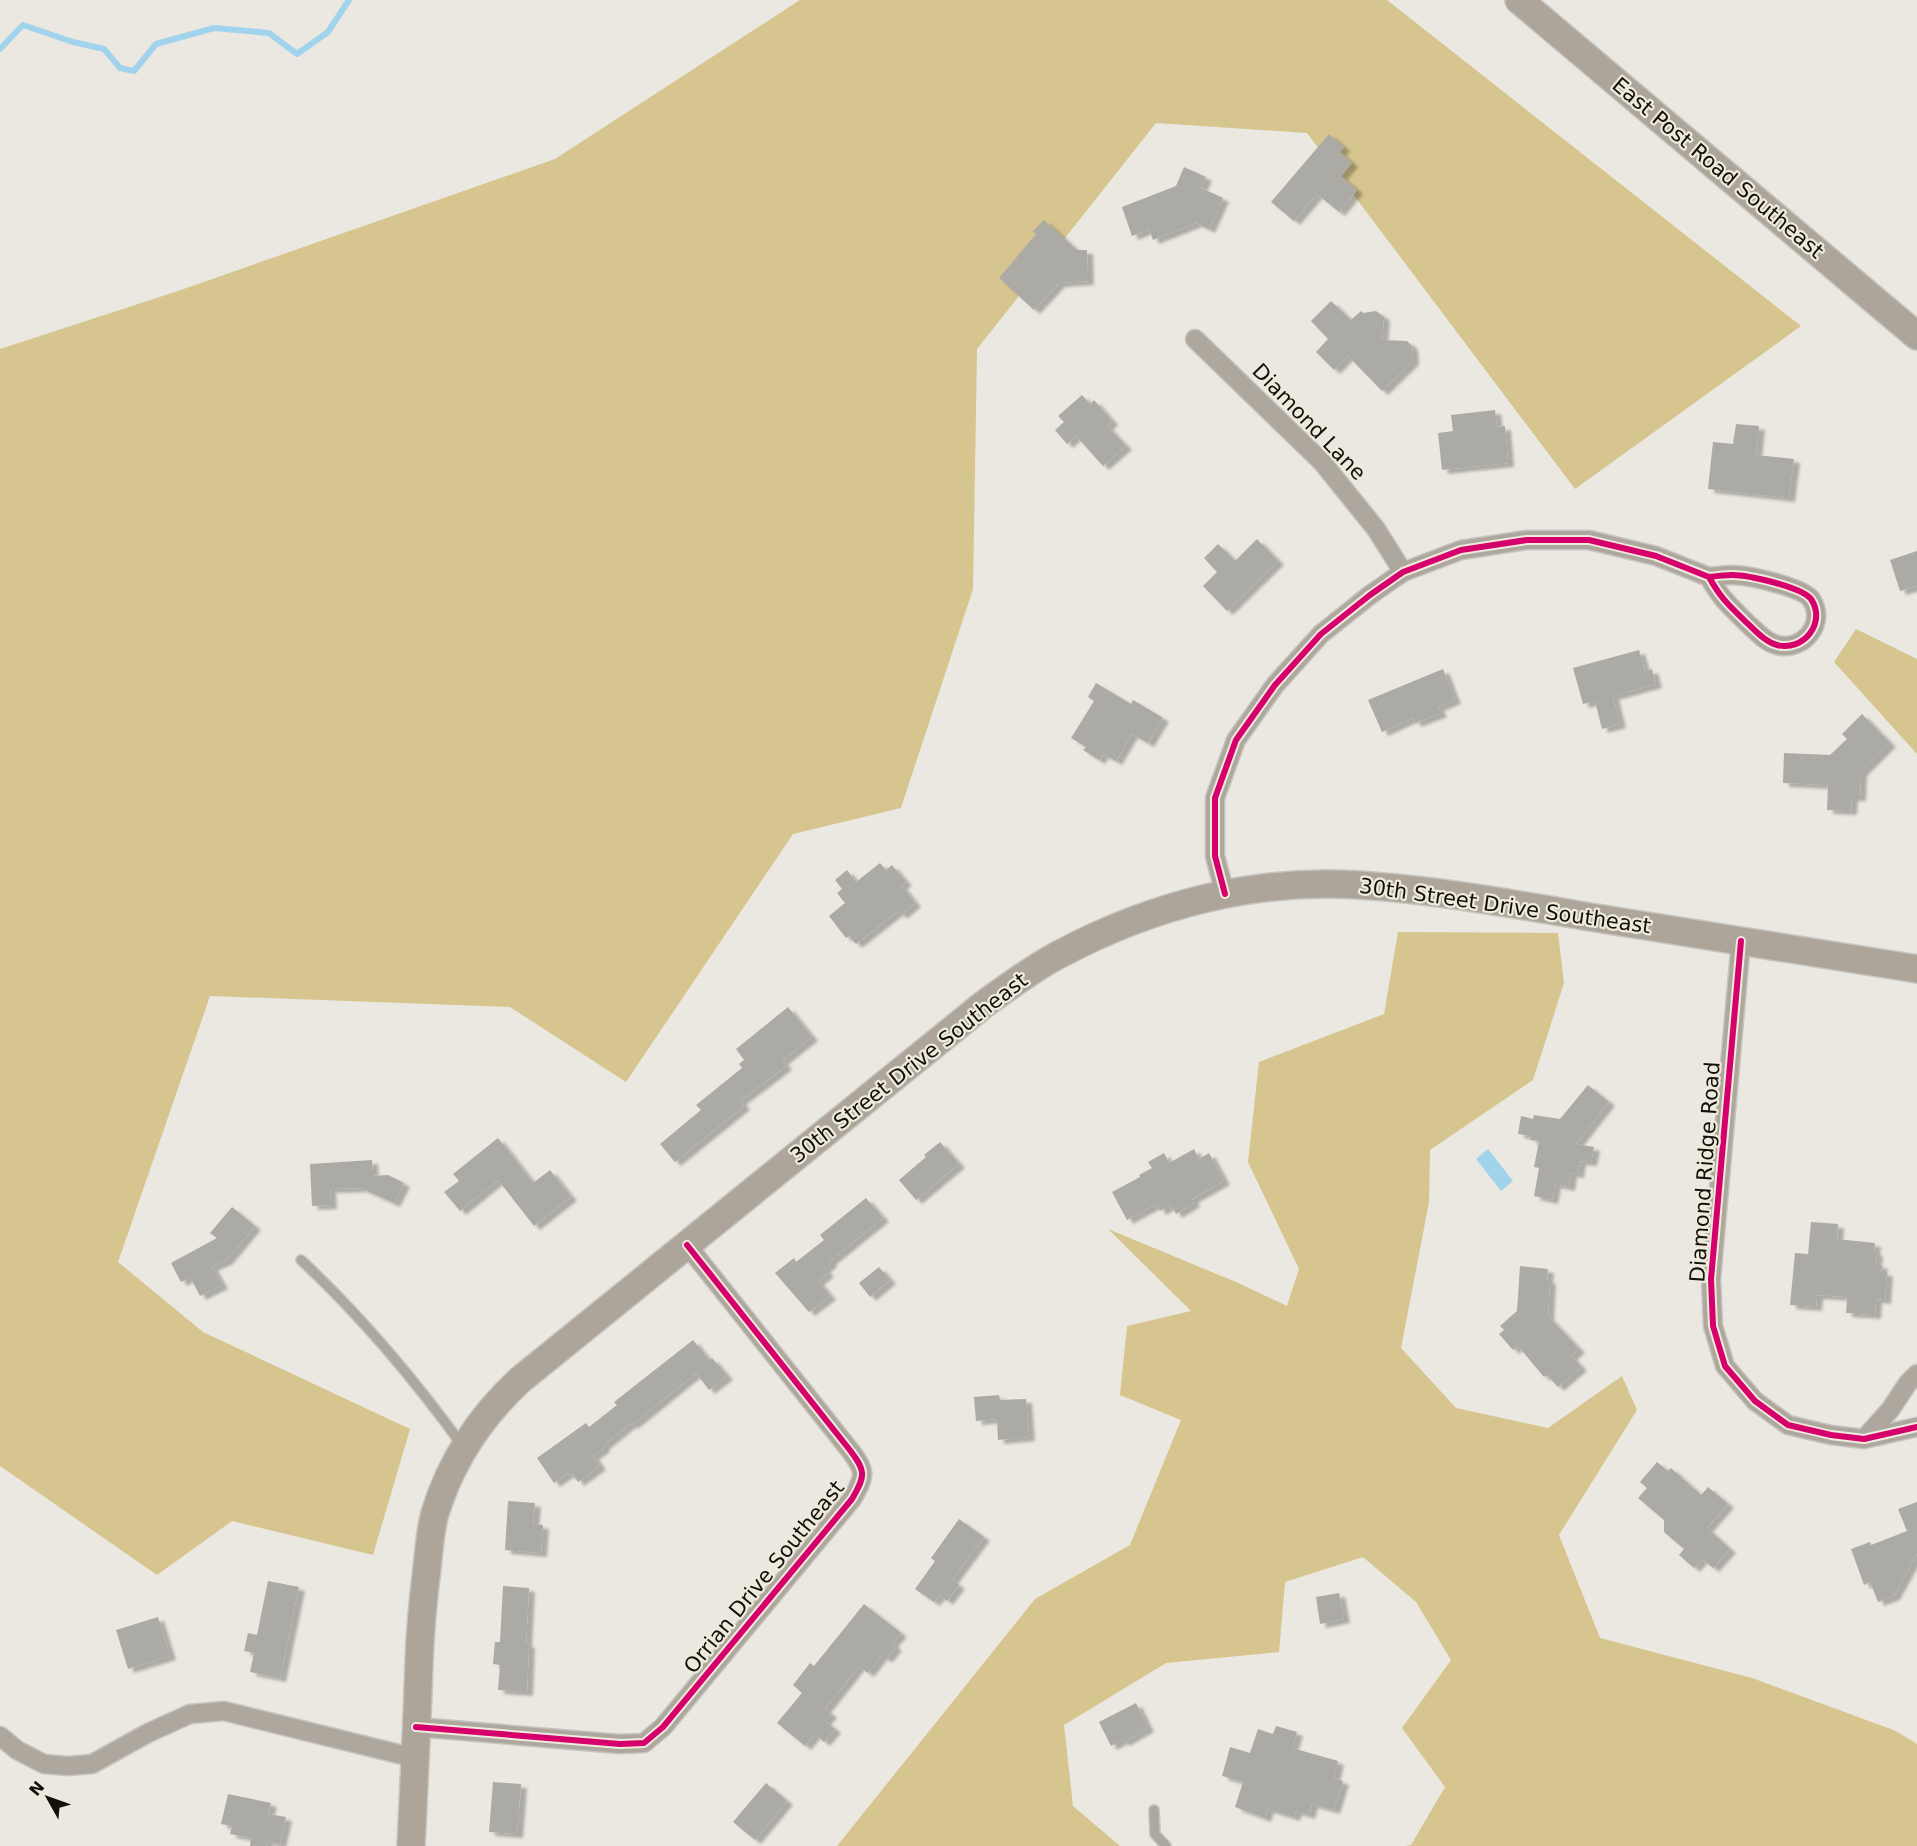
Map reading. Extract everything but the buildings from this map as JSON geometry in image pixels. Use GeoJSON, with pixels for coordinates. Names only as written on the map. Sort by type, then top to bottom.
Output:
{"type":"FeatureCollection","features":[{"type":"Feature","properties":{"kind":"main road","name":"East Post Road Southeast"},"geometry":{"type":"LineString","coordinates":[[1519,0],[1917,336]]}},
{"type":"Feature","properties":{"kind":"main road","name":"30th Street Drive Southeast"},"geometry":{"type":"LineString","coordinates":[[411,1846],[421,1618],[435,1514],[449,1477],[464,1447],[495,1404],[520,1380],[983,1005],[1023,976],[1059,955],[1116,927],[1193,901],[1268,887],[1357,885],[1402,888],[1917,969]]}},
{"type":"Feature","properties":{"kind":"street","name":"Diamond Lane"},"geometry":{"type":"LineString","coordinates":[[1195,339],[1322,462],[1376,529],[1403,572]]}},
{"type":"Feature","properties":{"kind":"street"},"geometry":{"type":"LineString","coordinates":[[1225,894],[1215,856],[1215,798],[1236,740],[1275,685],[1321,634],[1403,572],[1461,550],[1527,540],[1589,540],[1656,555],[1709,577],[1733,575],[1786,585],[1801,591],[1810,599],[1815,611],[1815,623],[1810,634],[1802,642],[1790,646],[1776,645],[1762,637],[1720,597],[1709,577]]}},
{"type":"Feature","properties":{"kind":"street","name":"Diamond Ridge Road"},"geometry":{"type":"LineString","coordinates":[[1741,941],[1711,1279],[1713,1326],[1725,1366],[1755,1401],[1788,1425],[1831,1435],[1864,1438],[1917,1427]]}},
{"type":"Feature","properties":{"kind":"street","name":"Orrian Drive Southeast"},"geometry":{"type":"LineString","coordinates":[[416,1727],[620,1744],[644,1743],[663,1727],[852,1499],[862,1480],[861,1465],[687,1245]]}},
{"type":"Feature","properties":{"kind":"street"},"geometry":{"type":"LineString","coordinates":[[1864,1438],[1890,1410],[1908,1383],[1917,1374]]}},
{"type":"Feature","properties":{"kind":"street"},"geometry":{"type":"LineString","coordinates":[[0,1736],[18,1750],[44,1764],[68,1766],[92,1764],[148,1733],[190,1714],[224,1711],[415,1758]]}},
{"type":"Feature","properties":{"kind":"lane"},"geometry":{"type":"LineString","coordinates":[[301,1260],[338,1294],[393,1357],[429,1399],[464,1447]]}},
{"type":"Feature","properties":{"kind":"lane"},"geometry":{"type":"LineString","coordinates":[[1154,1810],[1155,1834],[1166,1846]]}},
{"type":"Feature","properties":{"kind":"shaded area"},"geometry":{"type":"Polygon","coordinates":[[[800,0],[1387,0],[1801,326],[1575,489],[1307,133],[1156,123],[977,349],[973,589],[901,808],[793,834],[626,1082],[510,1007],[210,996],[118,1262],[203,1332],[410,1429],[373,1555],[232,1521],[157,1575],[0,1466],[0,349],[175,292],[555,159],[800,0]]]}},
{"type":"Feature","properties":{"kind":"shaded area"},"geometry":{"type":"Polygon","coordinates":[[[1856,629],[1917,659],[1917,754],[1834,662],[1856,629]]]}},
{"type":"Feature","properties":{"kind":"shaded area"},"geometry":{"type":"Polygon","coordinates":[[[1398,932],[1558,933],[1564,983],[1533,1080],[1430,1150],[1429,1202],[1401,1348],[1456,1408],[1548,1428],[1622,1376],[1637,1410],[1559,1535],[1600,1638],[1752,1678],[1896,1731],[1917,1744],[1917,1846],[1406,1846],[1411,1845],[1445,1787],[1402,1728],[1451,1660],[1416,1602],[1363,1557],[1285,1582],[1279,1652],[1166,1663],[1064,1725],[1073,1806],[1120,1846],[837,1846],[1035,1599],[1130,1545],[1181,1420],[1120,1395],[1127,1326],[1191,1311],[1108,1229],[1236,1282],[1287,1306],[1299,1269],[1248,1162],[1259,1062],[1384,1014],[1398,932]]]}},
{"type":"Feature","properties":{"kind":"water"},"geometry":{"type":"Polygon","coordinates":[[[1488,1149],[1513,1181],[1501,1191],[1476,1159],[1488,1149]]]}},
{"type":"Feature","properties":{"kind":"waterway"},"geometry":{"type":"LineString","coordinates":[[0,49],[23,25],[73,42],[104,49],[120,68],[134,71],[156,44],[214,28],[269,33],[297,54],[328,32],[349,0]]}},
{"type":"Feature","properties":{"kind":"cycle path"},"geometry":{"type":"LineString","coordinates":[[1225,894],[1215,856],[1215,798],[1236,740],[1275,685],[1321,634],[1403,572],[1461,550],[1527,540],[1589,540],[1656,556],[1709,577],[1731,607],[1761,636],[1773,644],[1787,646],[1796,644],[1810,634],[1816,617],[1811,599],[1806,595],[1774,582],[1750,577],[1732,575],[1709,577]]}},
{"type":"Feature","properties":{"kind":"cycle path"},"geometry":{"type":"LineString","coordinates":[[1741,941],[1711,1279],[1713,1326],[1725,1366],[1755,1401],[1788,1425],[1831,1435],[1864,1439],[1917,1427]]}},
{"type":"Feature","properties":{"kind":"cycle path"},"geometry":{"type":"LineString","coordinates":[[416,1727],[620,1744],[644,1743],[663,1727],[857,1491],[862,1473],[855,1456],[687,1245]]}}]}
